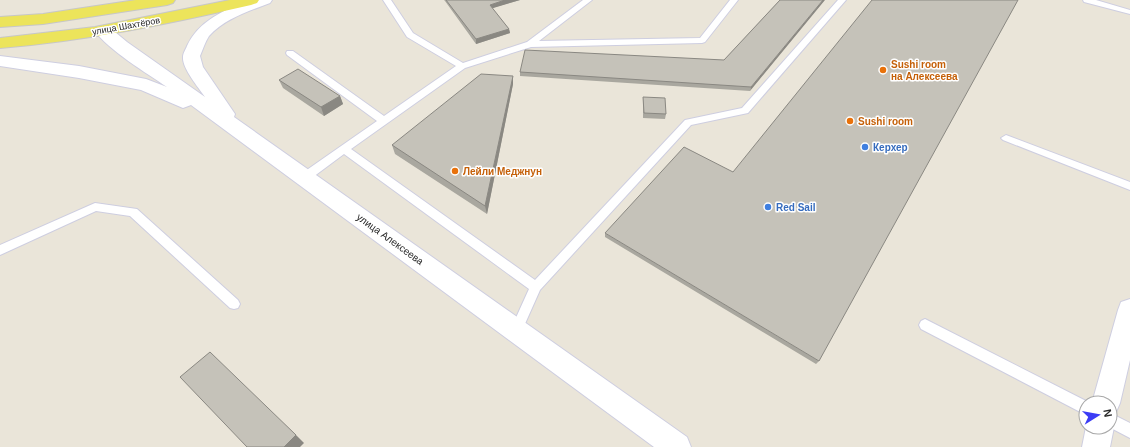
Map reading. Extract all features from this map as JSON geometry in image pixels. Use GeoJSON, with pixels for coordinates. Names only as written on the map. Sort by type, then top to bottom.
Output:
{"type":"FeatureCollection","features":[{"type":"Feature","properties":{"kind":"main road","name":"улица Шахтёров"},"geometry":{"type":"LineString","coordinates":[[0,22],[43,19],[167,0]]}},
{"type":"Feature","properties":{"kind":"main road","name":"улица Шахтёров"},"geometry":{"type":"LineString","coordinates":[[0,43],[30,41],[103,31],[173,18],[250,0]]}},
{"type":"Feature","properties":{"kind":"main road"},"geometry":{"type":"LineString","coordinates":[[103,31],[109,9]]}},
{"type":"Feature","properties":{"kind":"street"},"geometry":{"type":"LineString","coordinates":[[233,125],[194,67],[191,56],[200,37],[213,25],[229,13],[264,0]]}},
{"type":"Feature","properties":{"kind":"street","name":"улица Алексеева"},"geometry":{"type":"LineString","coordinates":[[103,31],[121,46],[233,125],[677,447]]}},
{"type":"Feature","properties":{"kind":"street"},"geometry":{"type":"LineString","coordinates":[[0,61],[79,72],[146,85],[233,125]]}},
{"type":"Feature","properties":{"kind":"street"},"geometry":{"type":"LineString","coordinates":[[1108,395],[1130,310]]}},
{"type":"Feature","properties":{"kind":"street"},"geometry":{"type":"LineString","coordinates":[[1096,447],[1098,435]]}},
{"type":"Feature","properties":{"kind":"lane"},"geometry":{"type":"LineString","coordinates":[[389,0],[410,35],[462,66]]}},
{"type":"Feature","properties":{"kind":"lane"},"geometry":{"type":"LineString","coordinates":[[530,44],[588,0]]}},
{"type":"Feature","properties":{"kind":"lane"},"geometry":{"type":"LineString","coordinates":[[305,177],[462,66],[530,44],[702,40],[734,0]]}},
{"type":"Feature","properties":{"kind":"lane"},"geometry":{"type":"LineString","coordinates":[[516,330],[536,287],[688,122],[745,111],[842,0]]}},
{"type":"Feature","properties":{"kind":"lane"},"geometry":{"type":"LineString","coordinates":[[1087,0],[1130,12]]}},
{"type":"Feature","properties":{"kind":"lane"},"geometry":{"type":"LineString","coordinates":[[290,53],[384,121]]}},
{"type":"Feature","properties":{"kind":"lane"},"geometry":{"type":"LineString","coordinates":[[1006,138],[1130,186]]}},
{"type":"Feature","properties":{"kind":"lane"},"geometry":{"type":"LineString","coordinates":[[345,150],[536,287]]}},
{"type":"Feature","properties":{"kind":"lane"},"geometry":{"type":"LineString","coordinates":[[0,250],[95,207],[133,212],[234,304]]}},
{"type":"Feature","properties":{"kind":"lane"},"geometry":{"type":"LineString","coordinates":[[925,325],[1078,404]]}},
{"type":"Feature","properties":{"kind":"lane"},"geometry":{"type":"LineString","coordinates":[[1118,424],[1130,431]]}},
{"type":"Feature","properties":{"kind":"building"},"geometry":{"type":"Polygon","coordinates":[[[446,0],[505,0],[490,5],[509,29],[476,39],[446,0]]]}},
{"type":"Feature","properties":{"kind":"building"},"geometry":{"type":"Polygon","coordinates":[[[780,0],[823,0],[751,87],[520,72],[525,50],[724,60],[780,0]]]}},
{"type":"Feature","properties":{"kind":"building","name":"Red Sail"},"geometry":{"type":"Polygon","coordinates":[[[872,0],[1018,0],[819,361],[605,233],[684,147],[733,172],[872,0]]]}},
{"type":"Feature","properties":{"kind":"building"},"geometry":{"type":"Polygon","coordinates":[[[298,69],[340,96],[321,107],[279,80],[298,69]]]}},
{"type":"Feature","properties":{"kind":"building"},"geometry":{"type":"Polygon","coordinates":[[[481,74],[513,76],[485,206],[392,145],[481,74]]]}},
{"type":"Feature","properties":{"kind":"building"},"geometry":{"type":"Polygon","coordinates":[[[643,97],[665,98],[666,114],[644,113],[643,97]]]}},
{"type":"Feature","properties":{"kind":"building"},"geometry":{"type":"Polygon","coordinates":[[[210,352],[296,435],[284,447],[247,447],[180,377],[210,352]]]}},
{"type":"Feature","properties":{"kind":"place","name":"Sushi room на Алексеева"},"geometry":{"type":"Point","coordinates":[883,70]}},
{"type":"Feature","properties":{"kind":"place","name":"Sushi room"},"geometry":{"type":"Point","coordinates":[850,121]}},
{"type":"Feature","properties":{"kind":"place","name":"Керхер"},"geometry":{"type":"Point","coordinates":[865,147]}},
{"type":"Feature","properties":{"kind":"place","name":"Лейли Меджнун"},"geometry":{"type":"Point","coordinates":[455,171]}},
{"type":"Feature","properties":{"kind":"place","name":"Red Sail"},"geometry":{"type":"Point","coordinates":[768,207]}}]}
